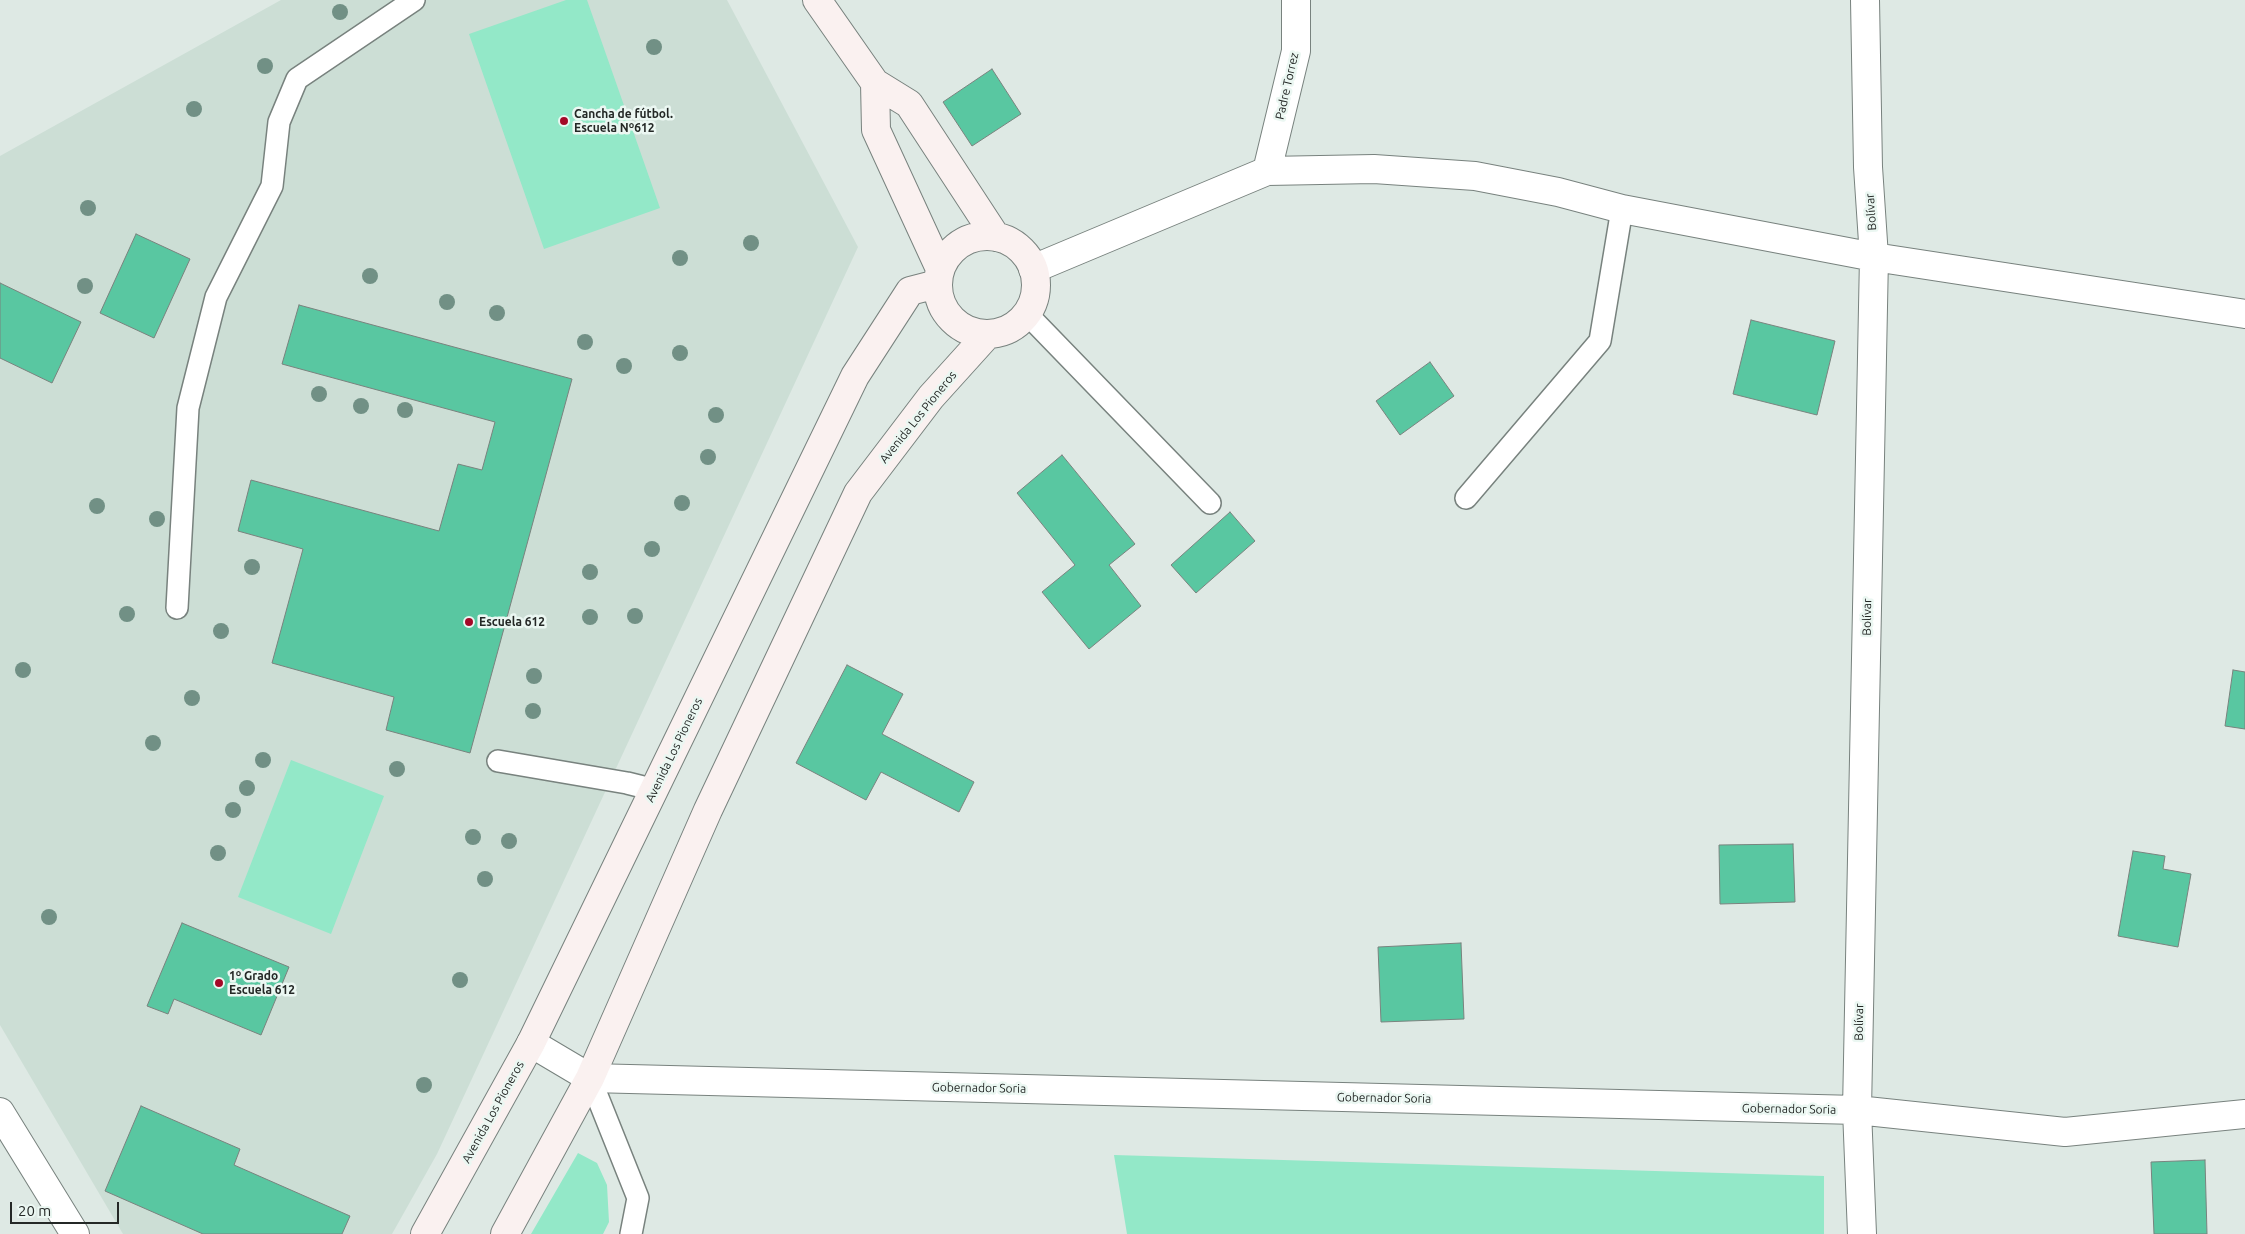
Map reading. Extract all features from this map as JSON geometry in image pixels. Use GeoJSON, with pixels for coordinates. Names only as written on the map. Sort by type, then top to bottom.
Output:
{"type":"FeatureCollection","features":[{"type":"Feature","properties":{"kind":"main road"},"geometry":{"type":"LineString","coordinates":[[818,0],[875,83],[909,104],[996,237]]}},
{"type":"Feature","properties":{"kind":"main road"},"geometry":{"type":"LineString","coordinates":[[875,83],[876,130],[939,277],[940,300],[946,314],[957,325],[971,332],[987,335],[1009,329],[1027,314],[1034,300],[1036,285],[1034,269],[1028,258],[1019,248],[1008,241],[996,237],[982,236],[968,240],[956,247],[946,257],[939,277]]}},
{"type":"Feature","properties":{"kind":"main road","name":"Avenida Los Pioneros"},"geometry":{"type":"LineString","coordinates":[[425,1234],[531,1043],[855,376],[910,291],[939,277]]}},
{"type":"Feature","properties":{"kind":"main road","name":"Avenida Los Pioneros"},"geometry":{"type":"LineString","coordinates":[[505,1234],[590,1078],[708,810],[858,494],[931,397],[987,335]]}},
{"type":"Feature","properties":{"kind":"street","name":"Padre Torrez"},"geometry":{"type":"LineString","coordinates":[[1267,172],[1296,51],[1296,0]]}},
{"type":"Feature","properties":{"kind":"street","name":"Bolívar"},"geometry":{"type":"LineString","coordinates":[[1862,1234],[1857,1110],[1874,257],[1868,166],[1865,0]]}},
{"type":"Feature","properties":{"kind":"street"},"geometry":{"type":"LineString","coordinates":[[1034,269],[1267,172],[1374,169],[1475,176],[1558,192],[1622,209],[1874,257],[2245,314]]}},
{"type":"Feature","properties":{"kind":"street","name":"Gobernador Soria"},"geometry":{"type":"LineString","coordinates":[[531,1043],[590,1078],[1857,1110],[2065,1132],[2245,1114]]}},
{"type":"Feature","properties":{"kind":"street"},"geometry":{"type":"LineString","coordinates":[[0,1112],[76,1234]]}},
{"type":"Feature","properties":{"kind":"lane"},"geometry":{"type":"LineString","coordinates":[[177,608],[188,408],[216,297],[272,186],[279,122],[297,79],[414,0]]}},
{"type":"Feature","properties":{"kind":"lane"},"geometry":{"type":"LineString","coordinates":[[1466,498],[1600,341],[1622,209]]}},
{"type":"Feature","properties":{"kind":"lane"},"geometry":{"type":"LineString","coordinates":[[1027,314],[1210,503]]}},
{"type":"Feature","properties":{"kind":"lane"},"geometry":{"type":"LineString","coordinates":[[498,761],[627,783],[654,790]]}},
{"type":"Feature","properties":{"kind":"lane"},"geometry":{"type":"LineString","coordinates":[[590,1078],[638,1198],[631,1234]]}},
{"type":"Feature","properties":{"kind":"shaded area"},"geometry":{"type":"Polygon","coordinates":[[[281,0],[727,0],[858,247],[437,1154],[392,1234],[123,1234],[0,1025],[0,156],[281,0]]]}},
{"type":"Feature","properties":{"kind":"green space","name":"Cancha de fútbol. Escuela Nº612"},"geometry":{"type":"Polygon","coordinates":[[[566,0],[587,0],[660,208],[544,249],[469,34],[566,0]]]}},
{"type":"Feature","properties":{"kind":"green space"},"geometry":{"type":"Polygon","coordinates":[[[291,760],[384,796],[331,934],[238,897],[291,760]]]}},
{"type":"Feature","properties":{"kind":"green space"},"geometry":{"type":"Polygon","coordinates":[[[578,1153],[597,1163],[607,1185],[609,1222],[603,1234],[531,1234],[578,1153]]]}},
{"type":"Feature","properties":{"kind":"green space"},"geometry":{"type":"Polygon","coordinates":[[[1114,1155],[1824,1176],[1824,1234],[1127,1234],[1114,1155]]]}},
{"type":"Feature","properties":{"kind":"building"},"geometry":{"type":"Polygon","coordinates":[[[992,69],[1021,114],[972,146],[943,102],[992,69]]]}},
{"type":"Feature","properties":{"kind":"building"},"geometry":{"type":"Polygon","coordinates":[[[136,234],[190,259],[154,338],[100,313],[136,234]]]}},
{"type":"Feature","properties":{"kind":"building"},"geometry":{"type":"Polygon","coordinates":[[[0,283],[81,322],[52,383],[0,358],[0,283]]]}},
{"type":"Feature","properties":{"kind":"building"},"geometry":{"type":"Polygon","coordinates":[[[299,305],[572,379],[470,753],[386,730],[394,697],[272,663],[303,549],[238,531],[251,480],[439,531],[458,464],[482,470],[495,422],[282,364],[299,305]]]}},
{"type":"Feature","properties":{"kind":"building"},"geometry":{"type":"Polygon","coordinates":[[[1751,320],[1835,341],[1817,415],[1733,394],[1751,320]]]}},
{"type":"Feature","properties":{"kind":"building"},"geometry":{"type":"Polygon","coordinates":[[[1430,362],[1454,396],[1400,435],[1376,401],[1430,362]]]}},
{"type":"Feature","properties":{"kind":"building"},"geometry":{"type":"Polygon","coordinates":[[[1062,455],[1135,544],[1109,565],[1141,606],[1089,649],[1042,592],[1075,565],[1017,493],[1062,455]]]}},
{"type":"Feature","properties":{"kind":"building"},"geometry":{"type":"Polygon","coordinates":[[[1230,512],[1255,541],[1196,593],[1171,565],[1230,512]]]}},
{"type":"Feature","properties":{"kind":"building"},"geometry":{"type":"Polygon","coordinates":[[[847,665],[903,694],[882,734],[974,782],[959,812],[881,772],[866,800],[796,763],[847,665]]]}},
{"type":"Feature","properties":{"kind":"building"},"geometry":{"type":"Polygon","coordinates":[[[2233,670],[2245,672],[2245,729],[2225,726],[2233,670]]]}},
{"type":"Feature","properties":{"kind":"building"},"geometry":{"type":"Polygon","coordinates":[[[1793,844],[1795,902],[1720,904],[1719,845],[1793,844]]]}},
{"type":"Feature","properties":{"kind":"building"},"geometry":{"type":"Polygon","coordinates":[[[2133,851],[2165,856],[2163,869],[2191,874],[2178,947],[2118,936],[2133,851]]]}},
{"type":"Feature","properties":{"kind":"building","name":"1º Grado Escuela 612"},"geometry":{"type":"Polygon","coordinates":[[[182,923],[289,967],[261,1035],[174,999],[168,1014],[147,1006],[182,923]]]}},
{"type":"Feature","properties":{"kind":"building"},"geometry":{"type":"Polygon","coordinates":[[[1461,943],[1464,1019],[1381,1022],[1378,947],[1461,943]]]}},
{"type":"Feature","properties":{"kind":"building"},"geometry":{"type":"Polygon","coordinates":[[[141,1106],[240,1149],[234,1165],[350,1216],[342,1234],[203,1234],[105,1191],[141,1106]]]}},
{"type":"Feature","properties":{"kind":"building"},"geometry":{"type":"Polygon","coordinates":[[[2205,1160],[2207,1234],[2154,1234],[2151,1162],[2205,1160]]]}},
{"type":"Feature","properties":{"kind":"place","name":"Cancha de fútbol. Escuela Nº612"},"geometry":{"type":"Point","coordinates":[564,121]}},
{"type":"Feature","properties":{"kind":"place","name":"Escuela 612"},"geometry":{"type":"Point","coordinates":[469,622]}},
{"type":"Feature","properties":{"kind":"place","name":"1º Grado Escuela 612"},"geometry":{"type":"Point","coordinates":[219,983]}}]}
